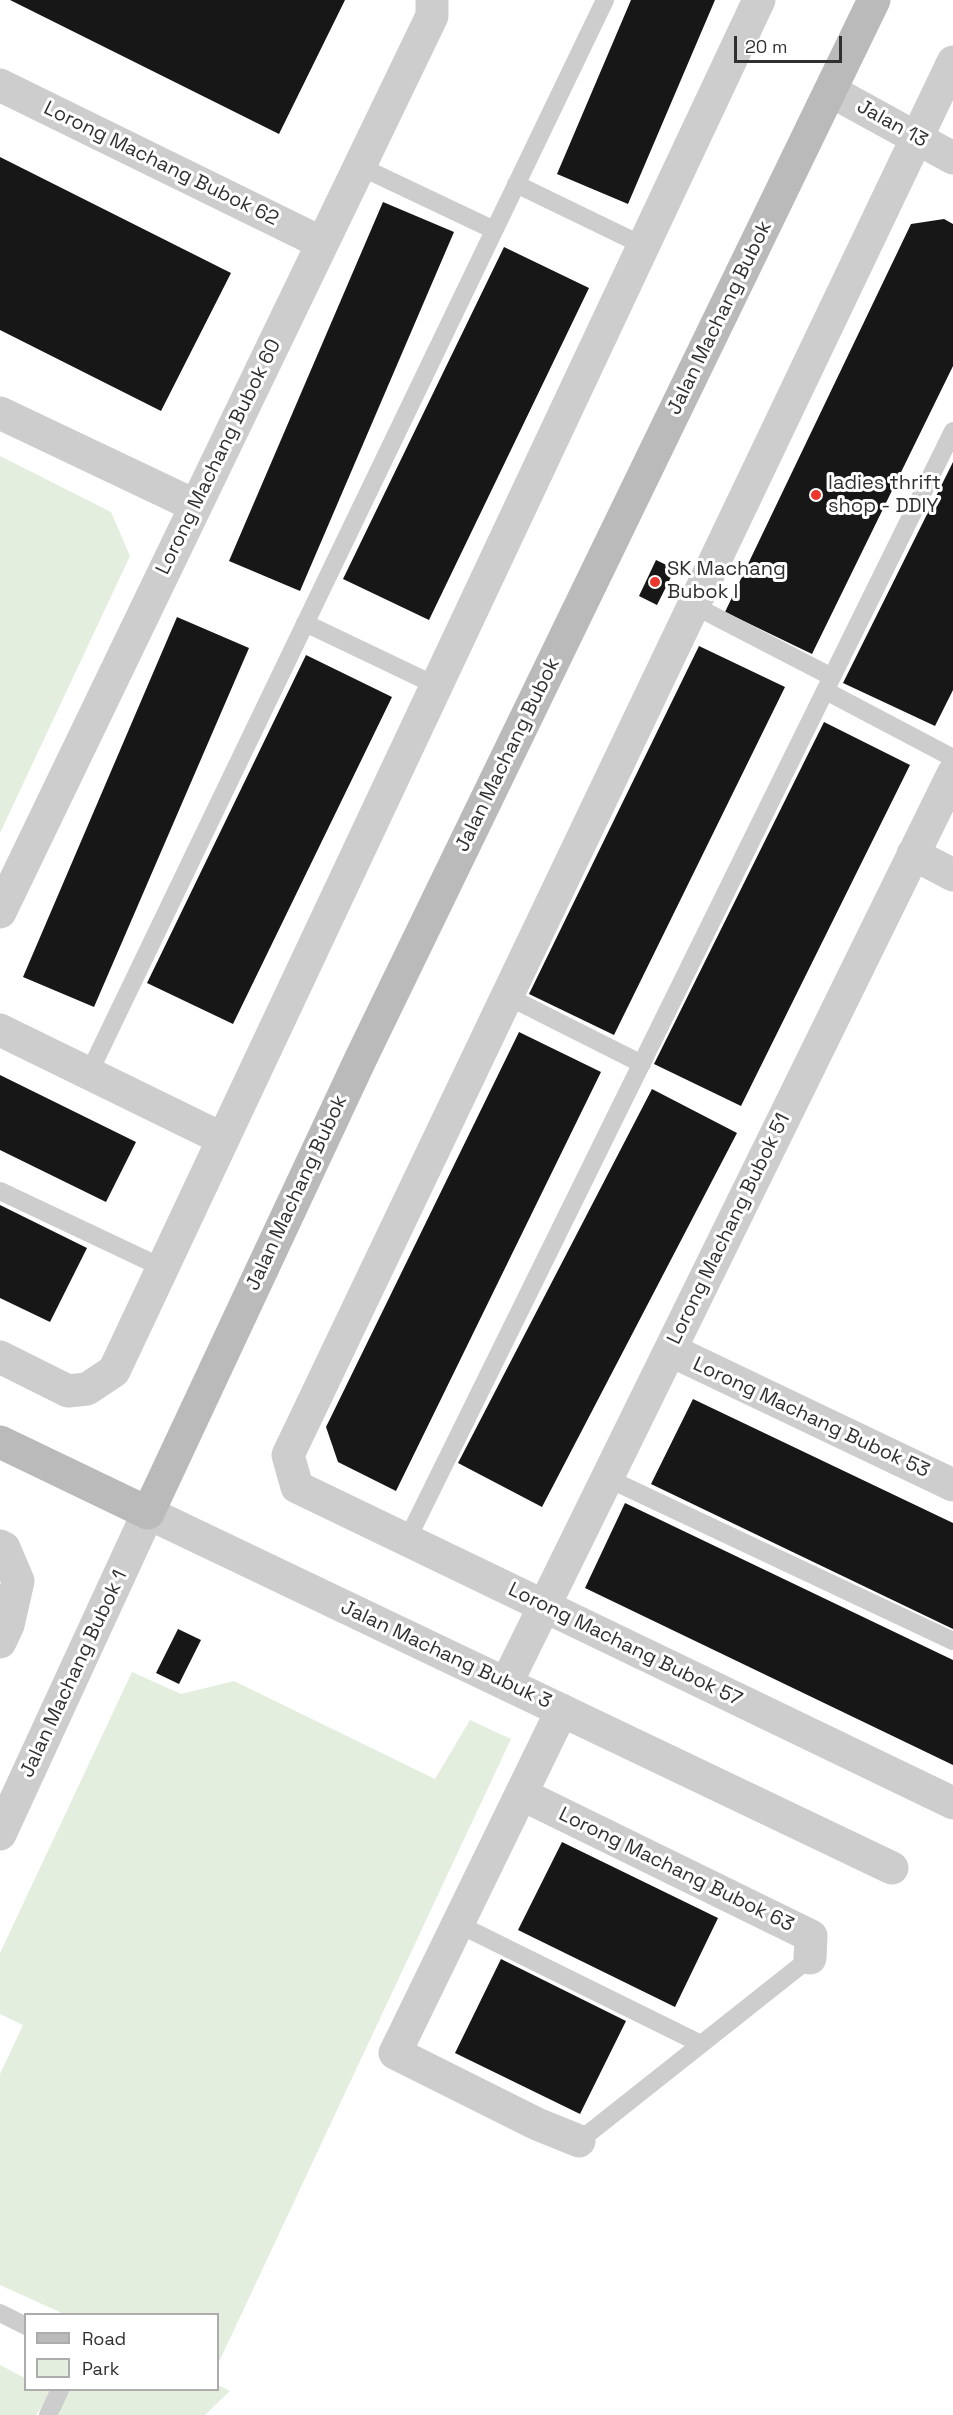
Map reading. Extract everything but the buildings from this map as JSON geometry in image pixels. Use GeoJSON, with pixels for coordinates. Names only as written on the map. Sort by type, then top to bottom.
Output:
{"type":"FeatureCollection","features":[{"type":"Feature","properties":{"kind":"main road","name":"Jalan Machang Bubok"},"geometry":{"type":"LineString","coordinates":[[148,1513],[366,1047],[831,91],[873,0]]}},
{"type":"Feature","properties":{"kind":"main road","name":"Jalan Machang Bubuk 3"},"geometry":{"type":"LineString","coordinates":[[0,1442],[148,1513]]}},
{"type":"Feature","properties":{"kind":"street","name":"Lorong Machang Bubok 60"},"geometry":{"type":"LineString","coordinates":[[0,912],[9,872],[196,506],[432,16],[432,0]]}},
{"type":"Feature","properties":{"kind":"street"},"geometry":{"type":"LineString","coordinates":[[0,1357],[68,1391],[87,1389],[114,1371],[759,0]]}},
{"type":"Feature","properties":{"kind":"street"},"geometry":{"type":"LineString","coordinates":[[507,996],[953,62]]}},
{"type":"Feature","properties":{"kind":"street","name":"Lorong Machang Bubok 62"},"geometry":{"type":"LineString","coordinates":[[0,85],[322,243]]}},
{"type":"Feature","properties":{"kind":"street","name":"Jalan 13"},"geometry":{"type":"LineString","coordinates":[[831,91],[953,158]]}},
{"type":"Feature","properties":{"kind":"street"},"geometry":{"type":"LineString","coordinates":[[0,412],[196,506]]}},
{"type":"Feature","properties":{"kind":"street","name":"Lorong Machang Bubok 51"},"geometry":{"type":"LineString","coordinates":[[506,1684],[953,774]]}},
{"type":"Feature","properties":{"kind":"street"},"geometry":{"type":"LineString","coordinates":[[913,854],[953,875]]}},
{"type":"Feature","properties":{"kind":"street","name":"Lorong Machang Bubok 57"},"geometry":{"type":"LineString","coordinates":[[507,996],[288,1455],[297,1487],[953,1803]]}},
{"type":"Feature","properties":{"kind":"street"},"geometry":{"type":"LineString","coordinates":[[0,1030],[223,1139]]}},
{"type":"Feature","properties":{"kind":"street","name":"Lorong Machang Bubok 53"},"geometry":{"type":"LineString","coordinates":[[669,1350],[953,1485]]}},
{"type":"Feature","properties":{"kind":"street","name":"Jalan Machang Bubuk 3"},"geometry":{"type":"LineString","coordinates":[[148,1513],[892,1868]]}},
{"type":"Feature","properties":{"kind":"street","name":"Jalan Machang Bubok 1"},"geometry":{"type":"LineString","coordinates":[[0,1834],[148,1513]]}},
{"type":"Feature","properties":{"kind":"street"},"geometry":{"type":"LineString","coordinates":[[0,1546],[4,1548],[18,1581],[8,1624],[0,1642]]}},
{"type":"Feature","properties":{"kind":"street"},"geometry":{"type":"LineString","coordinates":[[562,1710],[395,2053],[537,2124],[579,2141]]}},
{"type":"Feature","properties":{"kind":"street","name":"Lorong Machang Bubok 63"},"geometry":{"type":"LineString","coordinates":[[521,1794],[811,1936],[810,1958]]}},
{"type":"Feature","properties":{"kind":"lane"},"geometry":{"type":"LineString","coordinates":[[89,1073],[605,0]]}},
{"type":"Feature","properties":{"kind":"lane"},"geometry":{"type":"LineString","coordinates":[[359,166],[494,230]]}},
{"type":"Feature","properties":{"kind":"lane"},"geometry":{"type":"LineString","coordinates":[[516,184],[644,246]]}},
{"type":"Feature","properties":{"kind":"lane"},"geometry":{"type":"LineString","coordinates":[[407,1540],[953,430]]}},
{"type":"Feature","properties":{"kind":"lane"},"geometry":{"type":"LineString","coordinates":[[693,605],[953,758]]}},
{"type":"Feature","properties":{"kind":"lane"},"geometry":{"type":"LineString","coordinates":[[305,624],[437,686]]}},
{"type":"Feature","properties":{"kind":"lane"},"geometry":{"type":"LineString","coordinates":[[507,996],[642,1064]]}},
{"type":"Feature","properties":{"kind":"lane"},"geometry":{"type":"LineString","coordinates":[[0,1191],[163,1268]]}},
{"type":"Feature","properties":{"kind":"lane"},"geometry":{"type":"LineString","coordinates":[[607,1478],[953,1641]]}},
{"type":"Feature","properties":{"kind":"lane"},"geometry":{"type":"LineString","coordinates":[[458,1924],[701,2044]]}},
{"type":"Feature","properties":{"kind":"lane"},"geometry":{"type":"LineString","coordinates":[[579,2141],[810,1958]]}},
{"type":"Feature","properties":{"kind":"lane"},"geometry":{"type":"LineString","coordinates":[[0,2313],[24,2325]]}},
{"type":"Feature","properties":{"kind":"lane"},"geometry":{"type":"LineString","coordinates":[[48,2415],[60,2391]]}},
{"type":"Feature","properties":{"kind":"green space"},"geometry":{"type":"Polygon","coordinates":[[[0,456],[111,512],[130,556],[0,833],[0,456]]]}},
{"type":"Feature","properties":{"kind":"green space"},"geometry":{"type":"Polygon","coordinates":[[[132,1672],[181,1694],[234,1681],[435,1779],[470,1720],[511,1739],[219,2362],[219,2313],[62,2313],[0,2285],[0,2074],[23,2025],[0,2014],[0,1953],[132,1672]]]}},
{"type":"Feature","properties":{"kind":"green space"},"geometry":{"type":"Polygon","coordinates":[[[0,2365],[24,2377],[24,2391],[51,2391],[36,2415],[0,2415],[0,2365]]]}},
{"type":"Feature","properties":{"kind":"green space"},"geometry":{"type":"Polygon","coordinates":[[[219,2386],[230,2391],[205,2415],[57,2415],[68,2391],[219,2391],[219,2386]]]}},
{"type":"Feature","properties":{"kind":"place","name":"ladies thrift shop - DDIY"},"geometry":{"type":"Point","coordinates":[816,495]}},
{"type":"Feature","properties":{"kind":"place","name":"SK Machang Bubok I"},"geometry":{"type":"Point","coordinates":[655,582]}}]}
